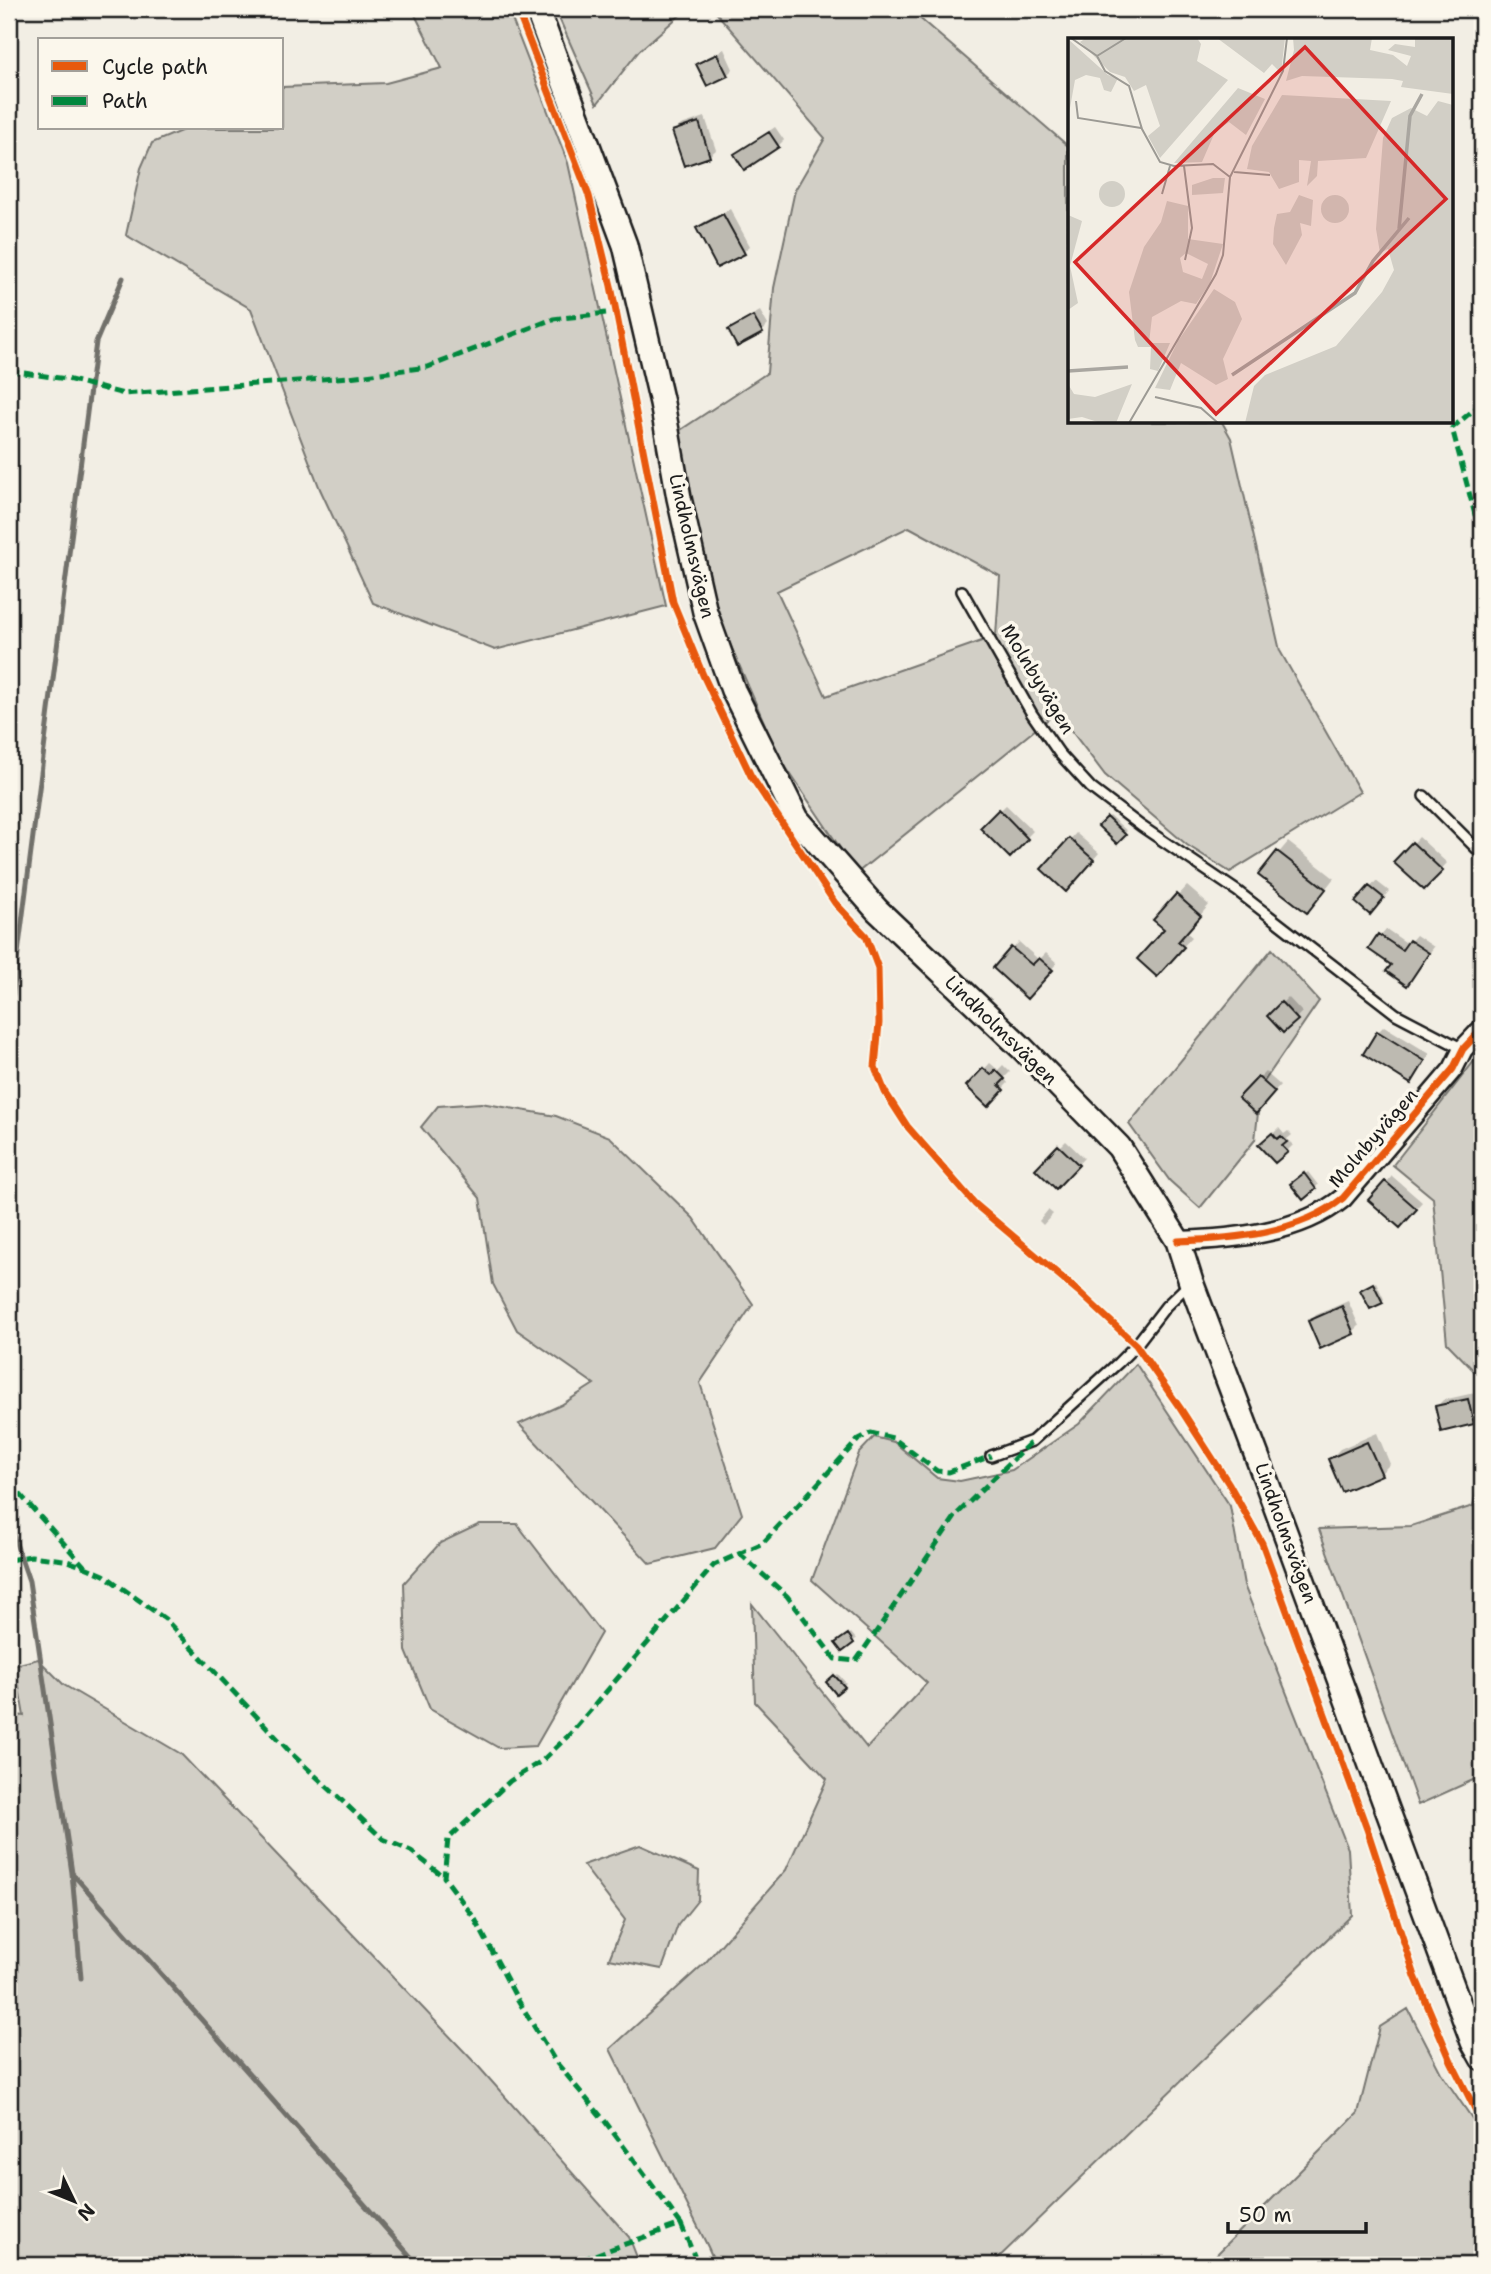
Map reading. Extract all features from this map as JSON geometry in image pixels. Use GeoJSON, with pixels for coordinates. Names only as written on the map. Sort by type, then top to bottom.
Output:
{"type":"FeatureCollection","features":[{"type":"Feature","properties":{"kind":"main road","name":"Lindholmsvägen"},"geometry":{"type":"LineString","coordinates":[[537,9],[625,245],[662,403],[679,498],[705,612],[733,690],[797,818],[877,910],[1021,1047],[1119,1147],[1178,1241],[1473,2042],[1482,2058]]}},
{"type":"Feature","properties":{"kind":"street","name":"Molnbyvägen"},"geometry":{"type":"LineString","coordinates":[[1178,1241],[1217,1240],[1265,1231],[1308,1220],[1328,1211],[1343,1198],[1453,1069],[1463,1049],[1482,1029]]}},
{"type":"Feature","properties":{"kind":"lane","name":"Molnbyvägen"},"geometry":{"type":"LineString","coordinates":[[962,591],[1031,714],[1059,753],[1091,788],[1141,826],[1237,891],[1396,1014],[1463,1049]]}},
{"type":"Feature","properties":{"kind":"lane"},"geometry":{"type":"LineString","coordinates":[[1424,796],[1482,854]]}},
{"type":"Feature","properties":{"kind":"lane"},"geometry":{"type":"LineString","coordinates":[[990,1457],[1032,1441],[1118,1363],[1136,1345],[1166,1306],[1191,1282]]}},
{"type":"Feature","properties":{"kind":"shaded area"},"geometry":{"type":"Polygon","coordinates":[[[412,9],[508,9],[568,163],[666,606],[495,650],[373,603],[320,489],[251,309],[126,235],[141,168],[152,143],[183,130],[284,130],[284,87],[386,83],[442,68],[412,9]]]}},
{"type":"Feature","properties":{"kind":"shaded area"},"geometry":{"type":"Polygon","coordinates":[[[555,9],[687,9],[639,51],[597,104],[555,9]]]}},
{"type":"Feature","properties":{"kind":"shaded area"},"geometry":{"type":"Polygon","coordinates":[[[713,9],[909,9],[1068,146],[1068,424],[1223,424],[1231,438],[1280,651],[1360,792],[1230,872],[1187,845],[1105,775],[1057,712],[857,873],[779,757],[717,614],[676,433],[767,373],[774,288],[795,190],[825,138],[713,9]],[[909,527],[777,591],[826,696],[996,636],[1000,576],[909,527]]]}},
{"type":"Feature","properties":{"kind":"shaded area"},"geometry":{"type":"Polygon","coordinates":[[[1272,949],[1319,1001],[1261,1086],[1255,1140],[1200,1208],[1170,1181],[1129,1124],[1272,949]]]}},
{"type":"Feature","properties":{"kind":"shaded area"},"geometry":{"type":"Polygon","coordinates":[[[1482,1051],[1482,1379],[1447,1343],[1433,1198],[1393,1165],[1482,1051]]]}},
{"type":"Feature","properties":{"kind":"shaded area"},"geometry":{"type":"Polygon","coordinates":[[[481,1103],[556,1116],[610,1137],[693,1218],[753,1304],[700,1383],[742,1514],[715,1548],[650,1564],[519,1424],[561,1405],[594,1384],[517,1330],[493,1284],[480,1198],[421,1127],[438,1106],[481,1103]]]}},
{"type":"Feature","properties":{"kind":"shaded area"},"geometry":{"type":"Polygon","coordinates":[[[1136,1364],[1230,1506],[1244,1585],[1348,1849],[1352,1915],[991,2265],[716,2265],[610,2049],[706,1962],[786,1870],[827,1779],[755,1702],[752,1604],[867,1748],[927,1683],[812,1580],[859,1453],[874,1437],[894,1442],[937,1478],[960,1481],[1012,1470],[1079,1424],[1136,1364]]]}},
{"type":"Feature","properties":{"kind":"shaded area"},"geometry":{"type":"Polygon","coordinates":[[[1482,1466],[1482,1776],[1418,1805],[1319,1529],[1411,1526],[1473,1506],[1482,1466]]]}},
{"type":"Feature","properties":{"kind":"shaded area"},"geometry":{"type":"Polygon","coordinates":[[[480,1524],[517,1524],[601,1633],[536,1746],[499,1748],[430,1709],[406,1651],[404,1583],[440,1543],[480,1524]]]}},
{"type":"Feature","properties":{"kind":"shaded area"},"geometry":{"type":"Polygon","coordinates":[[[38,1659],[64,1685],[181,1754],[478,2066],[629,2237],[640,2265],[9,2265],[9,1714],[24,1716],[15,1665],[38,1659]]]}},
{"type":"Feature","properties":{"kind":"shaded area"},"geometry":{"type":"Polygon","coordinates":[[[640,1845],[699,1871],[698,1900],[678,1925],[662,1969],[609,1959],[625,1920],[583,1865],[640,1845]]]}},
{"type":"Feature","properties":{"kind":"shaded area"},"geometry":{"type":"Polygon","coordinates":[[[1408,2009],[1441,2073],[1482,2133],[1482,2265],[1206,2265],[1358,2113],[1380,2027],[1408,2009]]]}},
{"type":"Feature","properties":{"kind":"building"},"geometry":{"type":"Polygon","coordinates":[[[717,54],[728,76],[707,86],[696,64],[717,54]]]}},
{"type":"Feature","properties":{"kind":"building"},"geometry":{"type":"Polygon","coordinates":[[[699,122],[710,157],[684,166],[672,131],[699,122]]]}},
{"type":"Feature","properties":{"kind":"building"},"geometry":{"type":"Polygon","coordinates":[[[769,132],[779,147],[744,170],[734,154],[769,132]]]}},
{"type":"Feature","properties":{"kind":"building"},"geometry":{"type":"Polygon","coordinates":[[[723,214],[745,254],[717,268],[696,228],[723,214]]]}},
{"type":"Feature","properties":{"kind":"building"},"geometry":{"type":"Polygon","coordinates":[[[753,316],[763,333],[737,347],[728,330],[753,316]]]}},
{"type":"Feature","properties":{"kind":"building"},"geometry":{"type":"Polygon","coordinates":[[[999,809],[1028,839],[1010,858],[980,828],[999,809]]]}},
{"type":"Feature","properties":{"kind":"building"},"geometry":{"type":"Polygon","coordinates":[[[1107,817],[1126,835],[1117,844],[1098,826],[1107,817]]]}},
{"type":"Feature","properties":{"kind":"building"},"geometry":{"type":"Polygon","coordinates":[[[1069,838],[1094,860],[1066,892],[1041,869],[1069,838]]]}},
{"type":"Feature","properties":{"kind":"building"},"geometry":{"type":"Polygon","coordinates":[[[1412,842],[1443,871],[1424,890],[1393,862],[1412,842]]]}},
{"type":"Feature","properties":{"kind":"building"},"geometry":{"type":"Polygon","coordinates":[[[1277,851],[1326,889],[1307,913],[1258,875],[1277,851]]]}},
{"type":"Feature","properties":{"kind":"building"},"geometry":{"type":"Polygon","coordinates":[[[1369,886],[1384,898],[1370,915],[1355,902],[1369,886]]]}},
{"type":"Feature","properties":{"kind":"building"},"geometry":{"type":"Polygon","coordinates":[[[1176,894],[1201,916],[1178,942],[1184,947],[1157,977],[1137,959],[1164,929],[1153,920],[1176,894]]]}},
{"type":"Feature","properties":{"kind":"building"},"geometry":{"type":"Polygon","coordinates":[[[1378,934],[1402,950],[1409,940],[1429,953],[1407,986],[1386,971],[1391,965],[1368,949],[1378,934]]]}},
{"type":"Feature","properties":{"kind":"building"},"geometry":{"type":"Polygon","coordinates":[[[1011,947],[1032,965],[1039,958],[1053,970],[1027,999],[993,968],[1011,947]]]}},
{"type":"Feature","properties":{"kind":"building"},"geometry":{"type":"Polygon","coordinates":[[[1281,1002],[1298,1020],[1283,1033],[1267,1016],[1281,1002]]]}},
{"type":"Feature","properties":{"kind":"building"},"geometry":{"type":"Polygon","coordinates":[[[1377,1031],[1425,1061],[1411,1084],[1363,1054],[1377,1031]]]}},
{"type":"Feature","properties":{"kind":"building"},"geometry":{"type":"Polygon","coordinates":[[[983,1068],[991,1075],[996,1070],[1005,1079],[999,1085],[1004,1090],[988,1107],[966,1086],[983,1068]]]}},
{"type":"Feature","properties":{"kind":"building"},"geometry":{"type":"Polygon","coordinates":[[[1258,1077],[1275,1092],[1256,1114],[1238,1098],[1258,1077]]]}},
{"type":"Feature","properties":{"kind":"building"},"geometry":{"type":"Polygon","coordinates":[[[1272,1133],[1277,1139],[1281,1136],[1287,1142],[1282,1146],[1288,1152],[1275,1163],[1258,1145],[1272,1133]]]}},
{"type":"Feature","properties":{"kind":"building"},"geometry":{"type":"Polygon","coordinates":[[[1058,1145],[1079,1165],[1056,1189],[1035,1169],[1058,1145]]]}},
{"type":"Feature","properties":{"kind":"building"},"geometry":{"type":"Polygon","coordinates":[[[1304,1173],[1316,1189],[1303,1200],[1290,1184],[1304,1173]]]}},
{"type":"Feature","properties":{"kind":"building"},"geometry":{"type":"Polygon","coordinates":[[[1385,1181],[1417,1209],[1400,1228],[1368,1200],[1385,1181]]]}},
{"type":"Feature","properties":{"kind":"building"},"geometry":{"type":"Polygon","coordinates":[[[1373,1283],[1383,1303],[1370,1309],[1360,1290],[1373,1283]]]}},
{"type":"Feature","properties":{"kind":"building"},"geometry":{"type":"Polygon","coordinates":[[[1342,1306],[1354,1334],[1320,1349],[1308,1321],[1342,1306]]]}},
{"type":"Feature","properties":{"kind":"building"},"geometry":{"type":"Polygon","coordinates":[[[1468,1399],[1474,1424],[1441,1432],[1435,1406],[1468,1399]]]}},
{"type":"Feature","properties":{"kind":"building"},"geometry":{"type":"Polygon","coordinates":[[[1367,1442],[1382,1475],[1342,1492],[1328,1459],[1367,1442]]]}},
{"type":"Feature","properties":{"kind":"building"},"geometry":{"type":"Polygon","coordinates":[[[848,1634],[854,1643],[842,1652],[835,1643],[848,1634]]]}},
{"type":"Feature","properties":{"kind":"building"},"geometry":{"type":"Polygon","coordinates":[[[834,1675],[845,1687],[836,1694],[826,1682],[834,1675]]]}},
{"type":"Feature","properties":{"kind":"waterway"},"geometry":{"type":"LineString","coordinates":[[9,1024],[96,342],[123,278]]}},
{"type":"Feature","properties":{"kind":"waterway"},"geometry":{"type":"LineString","coordinates":[[9,1523],[29,1581],[72,1873],[81,1978]]}},
{"type":"Feature","properties":{"kind":"waterway"},"geometry":{"type":"LineString","coordinates":[[72,1873],[418,2265]]}},
{"type":"Feature","properties":{"kind":"marked path"},"geometry":{"type":"LineString","coordinates":[[9,371],[67,379],[124,394],[349,377],[428,367],[553,319],[616,312]]}},
{"type":"Feature","properties":{"kind":"marked path"},"geometry":{"type":"LineString","coordinates":[[1482,403],[1452,428],[1482,541]]}},
{"type":"Feature","properties":{"kind":"marked path"},"geometry":{"type":"LineString","coordinates":[[567,2265],[681,2224],[604,2120],[555,2061],[515,1995],[475,1919],[444,1877],[448,1839],[510,1781],[543,1760],[571,1733],[714,1565],[763,1543],[859,1439],[871,1433],[893,1438],[937,1471],[949,1472],[991,1456]]}},
{"type":"Feature","properties":{"kind":"marked path"},"geometry":{"type":"LineString","coordinates":[[739,1553],[787,1596],[835,1659],[856,1661],[957,1514],[1032,1441]]}},
{"type":"Feature","properties":{"kind":"marked path"},"geometry":{"type":"LineString","coordinates":[[9,1482],[85,1567]]}},
{"type":"Feature","properties":{"kind":"marked path"},"geometry":{"type":"LineString","coordinates":[[9,1560],[31,1556],[64,1560],[85,1567],[104,1575],[165,1619],[292,1754],[383,1839],[411,1851],[444,1877]]}},
{"type":"Feature","properties":{"kind":"marked path"},"geometry":{"type":"LineString","coordinates":[[681,2224],[698,2265]]}},
{"type":"Feature","properties":{"kind":"cycle path"},"geometry":{"type":"LineString","coordinates":[[517,9],[589,196],[611,286],[673,602],[703,675],[751,776],[835,903],[866,936],[878,968],[879,1023],[875,1067],[885,1092],[907,1126],[975,1204],[1078,1291],[1136,1345],[1229,1484],[1262,1543],[1367,1829],[1415,1976],[1451,2061],[1482,2123]]}},
{"type":"Feature","properties":{"kind":"cycle path"},"geometry":{"type":"LineString","coordinates":[[1178,1241],[1242,1236],[1286,1227],[1306,1220],[1343,1198],[1453,1069],[1463,1049],[1482,1029]]}}]}
